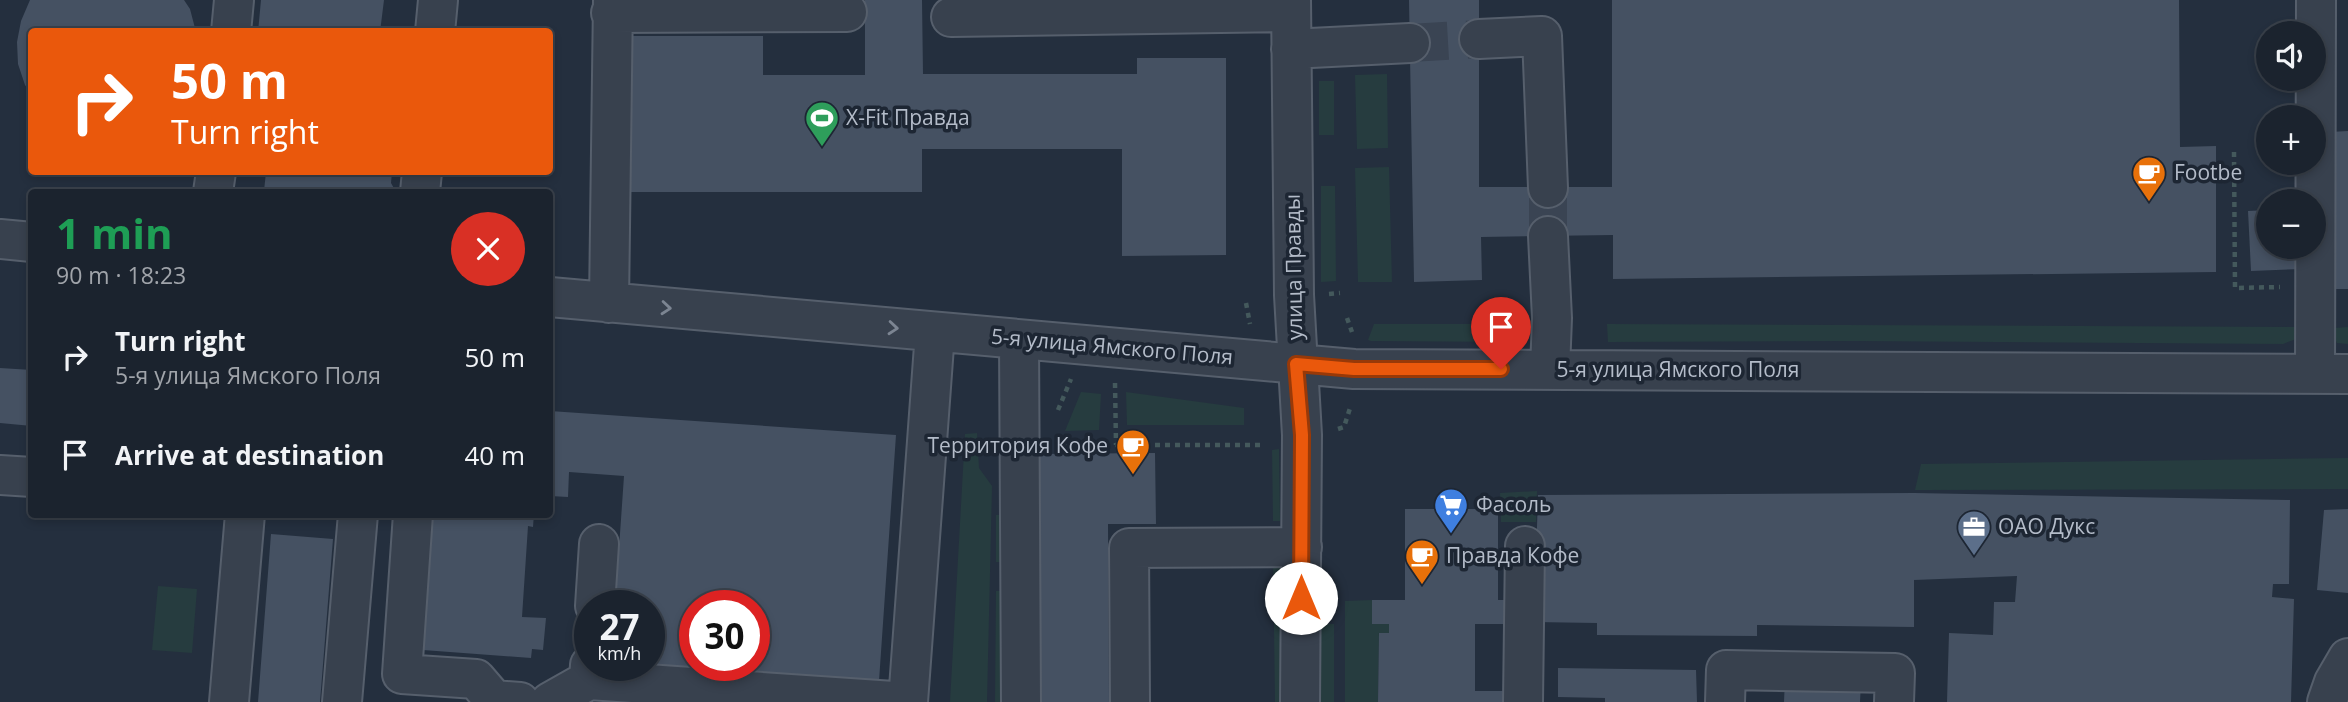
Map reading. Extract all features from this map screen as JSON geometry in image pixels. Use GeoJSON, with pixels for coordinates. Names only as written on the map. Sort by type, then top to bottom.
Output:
{"type":"FeatureCollection","features":[{"type":"Feature","properties":{"kind":"street"},"geometry":{"type":"LineString","coordinates":[[231,28],[234,0]]}},
{"type":"Feature","properties":{"kind":"street"},"geometry":{"type":"LineString","coordinates":[[435,28],[438,0]]}},
{"type":"Feature","properties":{"kind":"street"},"geometry":{"type":"LineString","coordinates":[[2316,0],[2332,374]]}},
{"type":"Feature","properties":{"kind":"street"},"geometry":{"type":"LineString","coordinates":[[609,303],[612,6],[847,12]]}},
{"type":"Feature","properties":{"kind":"street"},"geometry":{"type":"LineString","coordinates":[[951,17],[994,8],[1291,20],[1410,43]]}},
{"type":"Feature","properties":{"kind":"street","name":"улица Правды"},"geometry":{"type":"LineString","coordinates":[[1291,20],[1296,364],[1302,435],[1300,702]]}},
{"type":"Feature","properties":{"kind":"street"},"geometry":{"type":"LineString","coordinates":[[1479,38],[1542,36],[1548,187]]}},
{"type":"Feature","properties":{"kind":"street"},"geometry":{"type":"LineString","coordinates":[[1548,236],[1552,318],[1550,369]]}},
{"type":"Feature","properties":{"kind":"street"},"geometry":{"type":"LineString","coordinates":[[0,239],[28,242]]}},
{"type":"Feature","properties":{"kind":"street","name":"5-я улица Ямского Поля"},"geometry":{"type":"LineString","coordinates":[[553,297],[1354,369],[2332,374]]}},
{"type":"Feature","properties":{"kind":"street"},"geometry":{"type":"LineString","coordinates":[[665,679],[908,702],[935,332]]}},
{"type":"Feature","properties":{"kind":"street"},"geometry":{"type":"LineString","coordinates":[[1019,340],[1021,702]]}},
{"type":"Feature","properties":{"kind":"street"},"geometry":{"type":"LineString","coordinates":[[0,475],[28,477]]}},
{"type":"Feature","properties":{"kind":"street"},"geometry":{"type":"LineString","coordinates":[[229,702],[245,518]]}},
{"type":"Feature","properties":{"kind":"street"},"geometry":{"type":"LineString","coordinates":[[342,702],[358,518]]}},
{"type":"Feature","properties":{"kind":"street"},"geometry":{"type":"LineString","coordinates":[[413,518],[402,674],[476,679],[494,700],[520,702]]}},
{"type":"Feature","properties":{"kind":"street"},"geometry":{"type":"LineString","coordinates":[[596,590],[599,544]]}},
{"type":"Feature","properties":{"kind":"street"},"geometry":{"type":"LineString","coordinates":[[1523,702],[1525,546]]}},
{"type":"Feature","properties":{"kind":"street"},"geometry":{"type":"LineString","coordinates":[[1130,702],[1129,548],[1301,547]]}},
{"type":"Feature","properties":{"kind":"street"},"geometry":{"type":"LineString","coordinates":[[2327,702],[2334,682],[2348,658]]}},
{"type":"Feature","properties":{"kind":"street"},"geometry":{"type":"LineString","coordinates":[[1725,702],[1726,670],[1895,673],[1894,702]]}},
{"type":"Feature","properties":{"kind":"street"},"geometry":{"type":"LineString","coordinates":[[550,702],[578,681]]}},
{"type":"Feature","properties":{"kind":"path"},"geometry":{"type":"LineString","coordinates":[[2234,152],[2235,288],[2282,287]]}},
{"type":"Feature","properties":{"kind":"path"},"geometry":{"type":"LineString","coordinates":[[1246,303],[1251,332]]}},
{"type":"Feature","properties":{"kind":"path"},"geometry":{"type":"LineString","coordinates":[[1347,318],[1355,339]]}},
{"type":"Feature","properties":{"kind":"path"},"geometry":{"type":"LineString","coordinates":[[1115,382],[1116,445]]}},
{"type":"Feature","properties":{"kind":"path"},"geometry":{"type":"LineString","coordinates":[[1344,427],[1353,401]]}},
{"type":"Feature","properties":{"kind":"path"},"geometry":{"type":"LineString","coordinates":[[1018,446],[1261,445]]}},
{"type":"Feature","properties":{"kind":"green space"},"geometry":{"type":"Polygon","coordinates":[[[1387,74],[1388,148],[1357,149],[1355,75],[1387,74]]]}},
{"type":"Feature","properties":{"kind":"green space"},"geometry":{"type":"Polygon","coordinates":[[[1319,81],[1334,81],[1334,135],[1319,135],[1319,81]]]}},
{"type":"Feature","properties":{"kind":"green space"},"geometry":{"type":"Polygon","coordinates":[[[1389,167],[1392,282],[1358,282],[1355,168],[1389,167]]]}},
{"type":"Feature","properties":{"kind":"green space"},"geometry":{"type":"Polygon","coordinates":[[[1321,186],[1335,186],[1336,281],[1321,282],[1321,186]]]}},
{"type":"Feature","properties":{"kind":"green space"},"geometry":{"type":"Polygon","coordinates":[[[1374,324],[1514,324],[1515,342],[1371,341],[1368,340],[1374,324]]]}},
{"type":"Feature","properties":{"kind":"green space"},"geometry":{"type":"Polygon","coordinates":[[[1607,324],[2304,327],[2296,339],[2283,344],[1608,342],[1607,324]]]}},
{"type":"Feature","properties":{"kind":"green space"},"geometry":{"type":"Polygon","coordinates":[[[2348,327],[2348,344],[2337,343],[2333,335],[2334,328],[2348,327]]]}},
{"type":"Feature","properties":{"kind":"green space"},"geometry":{"type":"Polygon","coordinates":[[[1081,392],[1101,394],[1099,430],[1065,431],[1081,392]]]}},
{"type":"Feature","properties":{"kind":"green space"},"geometry":{"type":"Polygon","coordinates":[[[1126,392],[1244,408],[1244,425],[1127,425],[1126,392]]]}},
{"type":"Feature","properties":{"kind":"green space"},"geometry":{"type":"Polygon","coordinates":[[[977,433],[979,468],[992,486],[987,702],[950,702],[965,434],[977,433]]]}},
{"type":"Feature","properties":{"kind":"green space"},"geometry":{"type":"Polygon","coordinates":[[[1279,449],[1280,521],[1273,521],[1272,450],[1279,449]]]}},
{"type":"Feature","properties":{"kind":"green space"},"geometry":{"type":"Polygon","coordinates":[[[2348,458],[2348,489],[1915,490],[1921,464],[2348,458]]]}},
{"type":"Feature","properties":{"kind":"green space"},"geometry":{"type":"Polygon","coordinates":[[[1537,491],[1536,522],[1501,522],[1500,493],[1537,491]]]}},
{"type":"Feature","properties":{"kind":"green space"},"geometry":{"type":"Polygon","coordinates":[[[996,515],[1011,515],[1011,562],[996,562],[996,515]]]}},
{"type":"Feature","properties":{"kind":"green space"},"geometry":{"type":"Polygon","coordinates":[[[1273,558],[1280,558],[1281,702],[1275,702],[1273,558]]]}},
{"type":"Feature","properties":{"kind":"green space"},"geometry":{"type":"Polygon","coordinates":[[[158,586],[197,589],[192,653],[152,650],[158,586]]]}},
{"type":"Feature","properties":{"kind":"green space"},"geometry":{"type":"Polygon","coordinates":[[[996,591],[1011,591],[1010,702],[995,702],[996,591]]]}},
{"type":"Feature","properties":{"kind":"green space"},"geometry":{"type":"Polygon","coordinates":[[[1372,600],[1372,624],[1389,624],[1389,633],[1379,633],[1378,702],[1345,702],[1345,601],[1372,600]]]}},
{"type":"Feature","properties":{"kind":"green space"},"geometry":{"type":"Polygon","coordinates":[[[1321,624],[1334,624],[1334,702],[1321,702],[1321,624]]]}},
{"type":"Feature","properties":{"kind":"building"},"geometry":{"type":"Polygon","coordinates":[[[30,0],[184,0],[190,9],[195,28],[28,28],[28,89],[18,64],[17,42],[21,21],[30,0]]]}},
{"type":"Feature","properties":{"kind":"building"},"geometry":{"type":"Polygon","coordinates":[[[261,0],[384,0],[380,28],[258,28],[261,0]]]}},
{"type":"Feature","properties":{"kind":"building"},"geometry":{"type":"Polygon","coordinates":[[[865,0],[922,0],[923,74],[1137,74],[1137,58],[1226,58],[1226,255],[1122,256],[1122,149],[922,149],[922,192],[624,192],[624,36],[763,36],[763,75],[865,75],[865,0]]]}},
{"type":"Feature","properties":{"kind":"building"},"geometry":{"type":"Polygon","coordinates":[[[1409,0],[1479,0],[1479,187],[1612,187],[1612,0],[2179,0],[2180,147],[2216,146],[2216,272],[1613,279],[1613,235],[1481,237],[1482,280],[1414,282],[1409,0]]]}},
{"type":"Feature","properties":{"kind":"building"},"geometry":{"type":"Polygon","coordinates":[[[2348,131],[2348,289],[2332,289],[2330,132],[2348,131]]]}},
{"type":"Feature","properties":{"kind":"building"},"geometry":{"type":"Polygon","coordinates":[[[266,175],[392,175],[391,183],[394,189],[264,189],[266,175]]]}},
{"type":"Feature","properties":{"kind":"building"},"geometry":{"type":"Polygon","coordinates":[[[2248,211],[2256,211],[2256,259],[2301,259],[2301,269],[2251,271],[2248,211]]]}},
{"type":"Feature","properties":{"kind":"building"},"geometry":{"type":"Polygon","coordinates":[[[0,368],[28,370],[28,426],[0,423],[0,368]]]}},
{"type":"Feature","properties":{"kind":"building"},"geometry":{"type":"Polygon","coordinates":[[[553,411],[896,435],[879,681],[770,673],[770,590],[679,590],[679,667],[665,666],[665,590],[616,590],[624,476],[569,472],[568,497],[553,496],[553,411]]]}},
{"type":"Feature","properties":{"kind":"building"},"geometry":{"type":"Polygon","coordinates":[[[1155,453],[1156,524],[1108,524],[1109,702],[1039,702],[1037,454],[1155,453]]]}},
{"type":"Feature","properties":{"kind":"building"},"geometry":{"type":"Polygon","coordinates":[[[1914,493],[2290,500],[2289,584],[2273,584],[2272,597],[2294,599],[2291,702],[1947,702],[1949,633],[1993,635],[1994,602],[2015,602],[2017,576],[1914,580],[1914,627],[1757,625],[1757,636],[1597,635],[1597,623],[1534,622],[1538,495],[1914,493]]]}},
{"type":"Feature","properties":{"kind":"building"},"geometry":{"type":"Polygon","coordinates":[[[1405,509],[1498,509],[1498,600],[1510,600],[1510,624],[1475,624],[1475,691],[1507,691],[1507,702],[1378,702],[1379,633],[1389,633],[1389,624],[1372,624],[1372,600],[1405,600],[1405,509]]]}},
{"type":"Feature","properties":{"kind":"building"},"geometry":{"type":"Polygon","coordinates":[[[2348,509],[2348,593],[2317,590],[2324,510],[2348,509]]]}},
{"type":"Feature","properties":{"kind":"building"},"geometry":{"type":"Polygon","coordinates":[[[433,518],[534,518],[533,527],[528,526],[522,617],[546,618],[543,650],[532,649],[531,658],[423,650],[433,518]]]}},
{"type":"Feature","properties":{"kind":"building"},"geometry":{"type":"Polygon","coordinates":[[[271,534],[333,539],[320,702],[258,702],[271,534]]]}},
{"type":"Feature","properties":{"kind":"building"},"geometry":{"type":"Polygon","coordinates":[[[1558,668],[1696,670],[1697,702],[1605,702],[1605,698],[1558,697],[1558,668]]]}},
{"type":"Feature","properties":{"kind":"building"},"geometry":{"type":"Polygon","coordinates":[[[1785,677],[1861,681],[1860,702],[1784,702],[1785,677]]]}},
{"type":"Feature","properties":{"kind":"tunnel"},"geometry":{"type":"LineString","coordinates":[[1410,43],[1479,39]]}},
{"type":"Feature","properties":{"kind":"tunnel"},"geometry":{"type":"LineString","coordinates":[[1548,188],[1548,236]]}},
{"type":"Feature","properties":{"kind":"place","name":"X-Fit Правда"},"geometry":{"type":"Point","coordinates":[822,148]}},
{"type":"Feature","properties":{"kind":"place","name":"Footbe"},"geometry":{"type":"Point","coordinates":[2149,203]}},
{"type":"Feature","properties":{"kind":"place","name":"Территория Кофе"},"geometry":{"type":"Point","coordinates":[1133,476]}},
{"type":"Feature","properties":{"kind":"place","name":"Фасоль"},"geometry":{"type":"Point","coordinates":[1451,535]}},
{"type":"Feature","properties":{"kind":"place","name":"OAO Дукс"},"geometry":{"type":"Point","coordinates":[1974,557]}},
{"type":"Feature","properties":{"kind":"place","name":"Правда Кофе"},"geometry":{"type":"Point","coordinates":[1422,586]}},
{"type":"Feature","properties":{"kind":"route"},"geometry":{"type":"LineString","coordinates":[[1301,598],[1302,435],[1296,364],[1354,369],[1501,369]]}}]}
